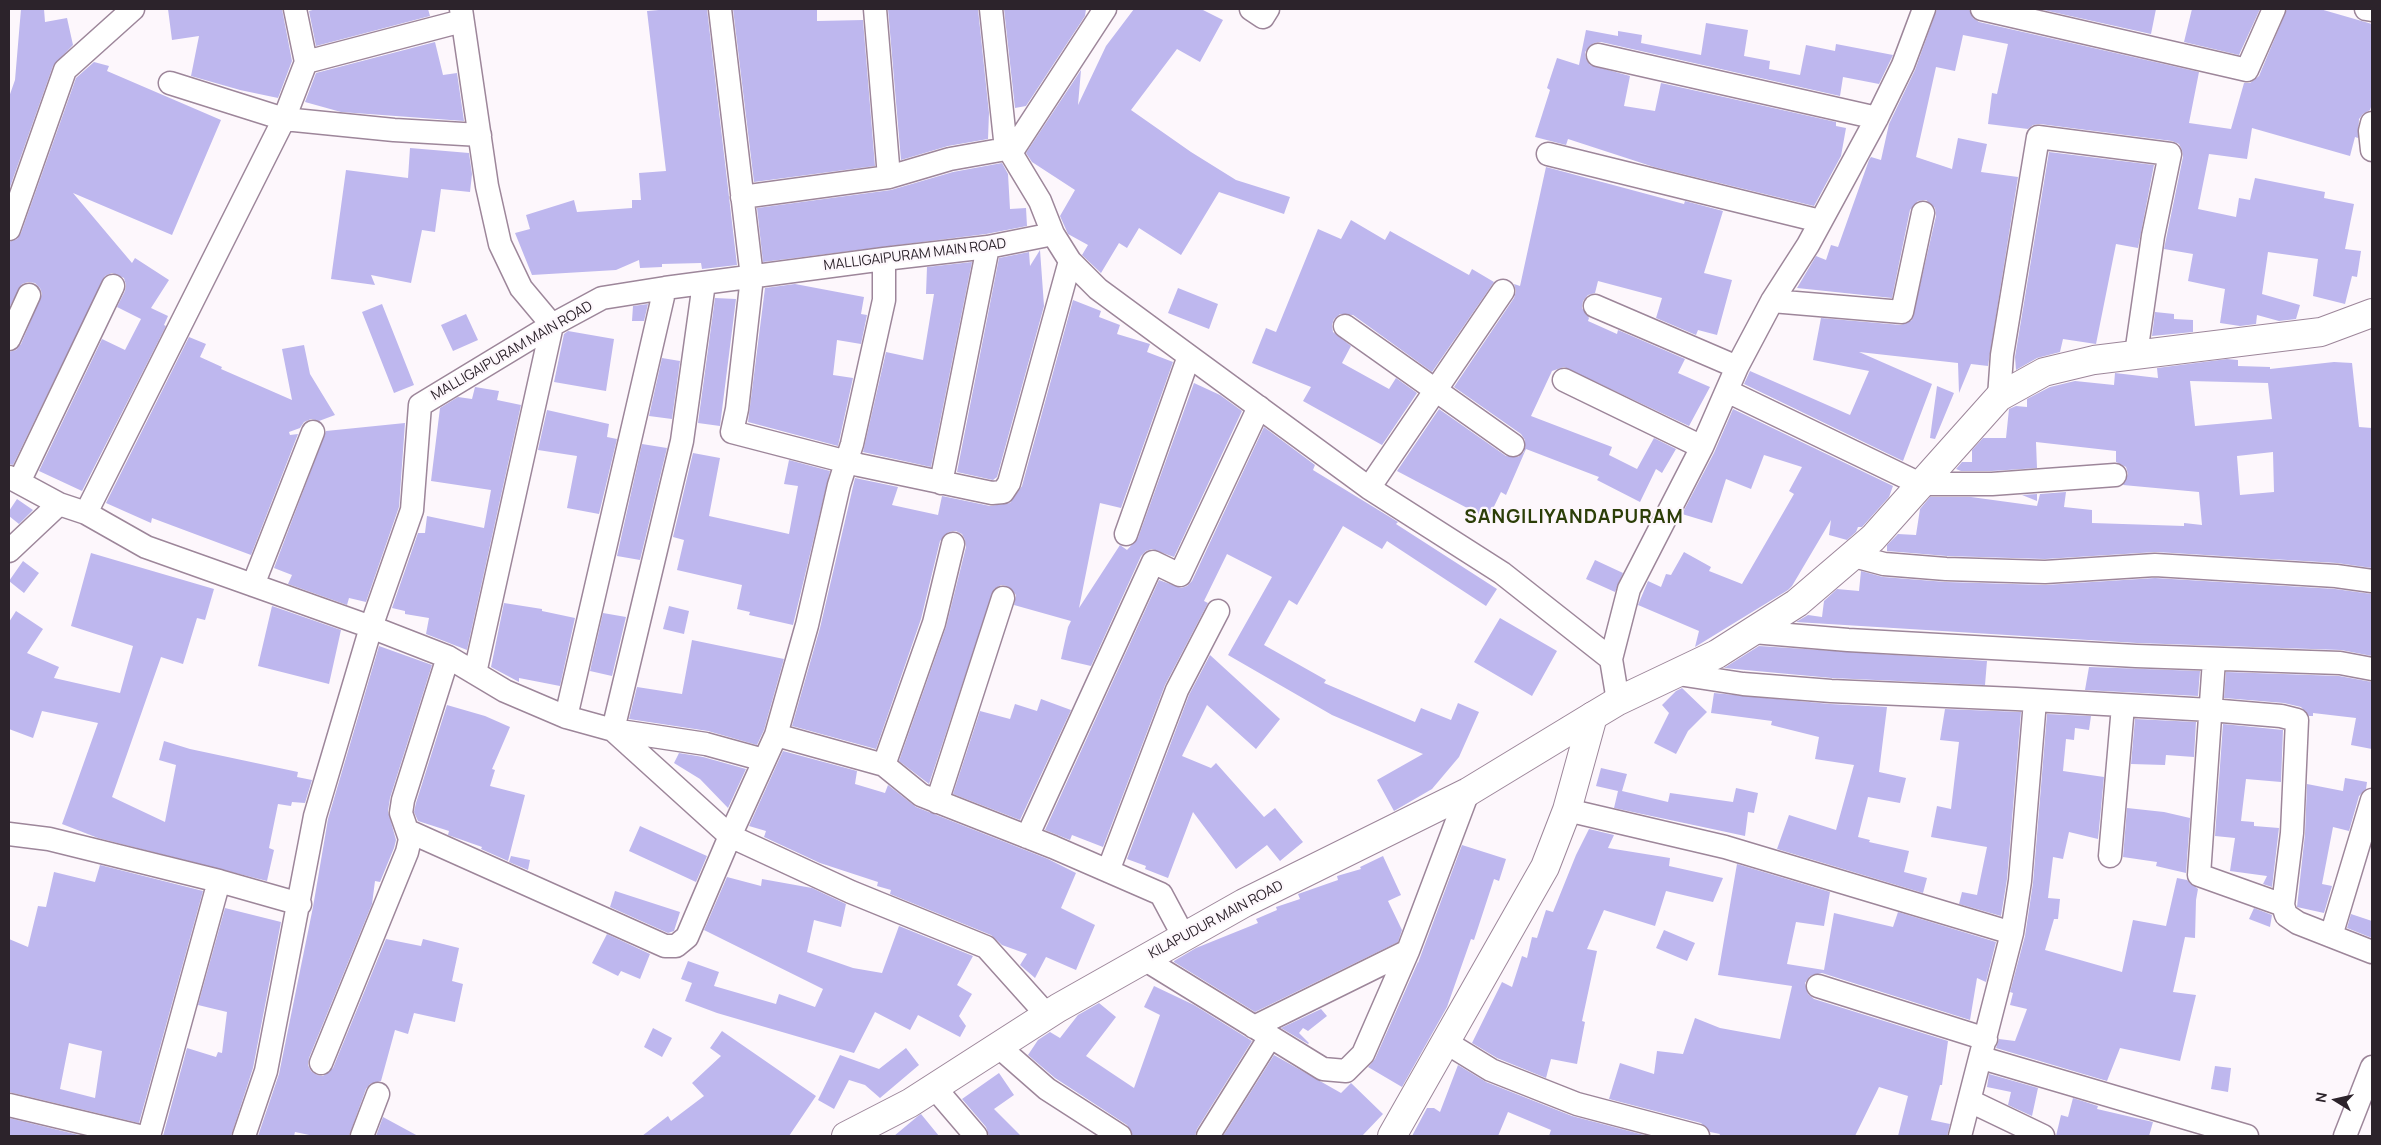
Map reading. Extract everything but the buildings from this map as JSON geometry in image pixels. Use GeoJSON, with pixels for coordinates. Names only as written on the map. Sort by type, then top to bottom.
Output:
{"type":"FeatureCollection","features":[{"type":"Feature","properties":{"kind":"main road","name":"KILAPUDUR MAIN ROAD"},"geometry":{"type":"LineString","coordinates":[[846,1136],[934,1087],[1047,1015],[1244,903],[1468,792],[1618,700],[1678,674],[1753,632],[1797,603],[1854,556],[1999,397],[2044,372],[2094,360],[2322,332],[2372,313]]}},
{"type":"Feature","properties":{"kind":"main road"},"geometry":{"type":"LineString","coordinates":[[1392,1136],[1447,1043],[1545,867],[1567,810],[1593,716]]}},
{"type":"Feature","properties":{"kind":"street"},"geometry":{"type":"LineString","coordinates":[[9,229],[65,70],[133,9]]}},
{"type":"Feature","properties":{"kind":"street"},"geometry":{"type":"LineString","coordinates":[[86,514],[284,119],[306,62],[295,9]]}},
{"type":"Feature","properties":{"kind":"street"},"geometry":{"type":"LineString","coordinates":[[720,9],[752,277],[737,409],[732,432],[846,462],[992,493],[1003,492],[1009,483],[1070,261]]}},
{"type":"Feature","properties":{"kind":"street"},"geometry":{"type":"LineString","coordinates":[[875,9],[889,177]]}},
{"type":"Feature","properties":{"kind":"street"},"geometry":{"type":"LineString","coordinates":[[991,9],[1008,151],[1040,201],[1053,234],[1070,261],[1098,289],[1189,356],[1369,488],[1502,574],[1610,658]]}},
{"type":"Feature","properties":{"kind":"street"},"geometry":{"type":"LineString","coordinates":[[742,197],[889,177],[950,159],[1008,151],[1106,9]]}},
{"type":"Feature","properties":{"kind":"street"},"geometry":{"type":"LineString","coordinates":[[1251,9],[1263,17],[1268,9]]}},
{"type":"Feature","properties":{"kind":"street"},"geometry":{"type":"LineString","coordinates":[[1618,700],[1610,658],[1629,589],[1702,447],[1737,367],[1772,301],[1820,221],[1877,118],[1904,65],[1924,9]]}},
{"type":"Feature","properties":{"kind":"street"},"geometry":{"type":"LineString","coordinates":[[1982,9],[2247,70],[2274,9]]}},
{"type":"Feature","properties":{"kind":"street"},"geometry":{"type":"LineString","coordinates":[[2366,9],[2372,10]]}},
{"type":"Feature","properties":{"kind":"street"},"geometry":{"type":"LineString","coordinates":[[306,62],[462,15],[487,186],[500,244],[521,288],[552,325],[475,673]]}},
{"type":"Feature","properties":{"kind":"street"},"geometry":{"type":"LineString","coordinates":[[1598,55],[1877,118]]}},
{"type":"Feature","properties":{"kind":"street"},"geometry":{"type":"LineString","coordinates":[[170,83],[284,119],[394,130],[480,135]]}},
{"type":"Feature","properties":{"kind":"street"},"geometry":{"type":"LineString","coordinates":[[2372,123],[2370,131],[2372,150]]}},
{"type":"Feature","properties":{"kind":"street"},"geometry":{"type":"LineString","coordinates":[[1999,397],[2002,355],[2038,137],[2170,154],[2153,236],[2136,354]]}},
{"type":"Feature","properties":{"kind":"street"},"geometry":{"type":"LineString","coordinates":[[1548,154],[1820,221]]}},
{"type":"Feature","properties":{"kind":"street"},"geometry":{"type":"LineString","coordinates":[[1772,301],[1902,312],[1923,213]]}},
{"type":"Feature","properties":{"kind":"street","name":"MALLIGAIPURAM MAIN ROAD"},"geometry":{"type":"LineString","coordinates":[[371,626],[412,510],[420,406],[552,325],[602,298],[884,259],[988,248],[1053,234]]}},
{"type":"Feature","properties":{"kind":"street"},"geometry":{"type":"LineString","coordinates":[[941,483],[988,248]]}},
{"type":"Feature","properties":{"kind":"street"},"geometry":{"type":"LineString","coordinates":[[408,831],[665,946],[676,946],[687,937],[776,735],[807,625],[839,485],[852,444],[884,300],[884,259]]}},
{"type":"Feature","properties":{"kind":"street"},"geometry":{"type":"LineString","coordinates":[[613,730],[682,441],[704,283]]}},
{"type":"Feature","properties":{"kind":"street"},"geometry":{"type":"LineString","coordinates":[[113,286],[14,480],[59,504],[86,514],[146,546],[371,626],[448,657],[505,691],[566,716],[613,730],[706,744],[764,760]]}},
{"type":"Feature","properties":{"kind":"street"},"geometry":{"type":"LineString","coordinates":[[566,716],[665,288]]}},
{"type":"Feature","properties":{"kind":"street"},"geometry":{"type":"LineString","coordinates":[[1369,488],[1503,291]]}},
{"type":"Feature","properties":{"kind":"street"},"geometry":{"type":"LineString","coordinates":[[9,339],[29,295]]}},
{"type":"Feature","properties":{"kind":"street"},"geometry":{"type":"LineString","coordinates":[[1595,306],[1737,367]]}},
{"type":"Feature","properties":{"kind":"street"},"geometry":{"type":"LineString","coordinates":[[1345,326],[1512,445]]}},
{"type":"Feature","properties":{"kind":"street"},"geometry":{"type":"LineString","coordinates":[[1126,534],[1189,356]]}},
{"type":"Feature","properties":{"kind":"street"},"geometry":{"type":"LineString","coordinates":[[1564,380],[1702,447]]}},
{"type":"Feature","properties":{"kind":"street"},"geometry":{"type":"LineString","coordinates":[[1727,391],[1920,484],[1992,484],[2115,475]]}},
{"type":"Feature","properties":{"kind":"street"},"geometry":{"type":"LineString","coordinates":[[1027,837],[1153,562],[1180,574],[1259,407]]}},
{"type":"Feature","properties":{"kind":"street"},"geometry":{"type":"LineString","coordinates":[[252,585],[313,432]]}},
{"type":"Feature","properties":{"kind":"street"},"geometry":{"type":"LineString","coordinates":[[9,551],[59,504]]}},
{"type":"Feature","properties":{"kind":"street"},"geometry":{"type":"LineString","coordinates":[[884,765],[934,623],[953,544]]}},
{"type":"Feature","properties":{"kind":"street"},"geometry":{"type":"LineString","coordinates":[[1854,556],[1884,564],[1946,569],[2045,572],[2155,565],[2336,576],[2372,581]]}},
{"type":"Feature","properties":{"kind":"street"},"geometry":{"type":"LineString","coordinates":[[937,802],[1003,598]]}},
{"type":"Feature","properties":{"kind":"street"},"geometry":{"type":"LineString","coordinates":[[1108,871],[1177,690],[1218,611]]}},
{"type":"Feature","properties":{"kind":"street"},"geometry":{"type":"LineString","coordinates":[[244,1136],[266,1071],[300,904],[315,816],[371,626]]}},
{"type":"Feature","properties":{"kind":"street"},"geometry":{"type":"LineString","coordinates":[[1753,632],[1848,640],[2214,660],[2340,663],[2372,669]]}},
{"type":"Feature","properties":{"kind":"street"},"geometry":{"type":"LineString","coordinates":[[321,1063],[407,852],[410,839],[408,831],[402,822],[403,800],[448,657]]}},
{"type":"Feature","properties":{"kind":"street"},"geometry":{"type":"LineString","coordinates":[[2214,660],[2199,875],[2282,905]]}},
{"type":"Feature","properties":{"kind":"street"},"geometry":{"type":"LineString","coordinates":[[1678,674],[1743,684],[1782,687],[2210,710],[2280,716],[2297,720],[2292,833],[2282,905],[2286,915],[2298,923],[2372,952]]}},
{"type":"Feature","properties":{"kind":"street"},"geometry":{"type":"LineString","coordinates":[[1960,1136],[2012,933],[2020,881],[2035,701]]}},
{"type":"Feature","properties":{"kind":"street"},"geometry":{"type":"LineString","coordinates":[[2110,856],[2124,706]]}},
{"type":"Feature","properties":{"kind":"street"},"geometry":{"type":"LineString","coordinates":[[613,730],[730,836],[851,892],[986,946],[1047,1015]]}},
{"type":"Feature","properties":{"kind":"street"},"geometry":{"type":"LineString","coordinates":[[776,735],[884,765],[921,795],[1027,837],[1161,894],[1184,937]]}},
{"type":"Feature","properties":{"kind":"street"},"geometry":{"type":"LineString","coordinates":[[1144,959],[1323,1069],[1346,1071],[1363,1054],[1408,952],[1468,792]]}},
{"type":"Feature","properties":{"kind":"street"},"geometry":{"type":"LineString","coordinates":[[2332,936],[2372,800]]}},
{"type":"Feature","properties":{"kind":"street"},"geometry":{"type":"LineString","coordinates":[[1567,810],[1724,847],[2012,933]]}},
{"type":"Feature","properties":{"kind":"street"},"geometry":{"type":"LineString","coordinates":[[9,834],[49,839],[219,881],[300,904]]}},
{"type":"Feature","properties":{"kind":"street"},"geometry":{"type":"LineString","coordinates":[[149,1136],[219,881]]}},
{"type":"Feature","properties":{"kind":"street"},"geometry":{"type":"LineString","coordinates":[[1208,1136],[1262,1032],[1408,952]]}},
{"type":"Feature","properties":{"kind":"street"},"geometry":{"type":"LineString","coordinates":[[1818,986],[1984,1048],[2247,1136]]}},
{"type":"Feature","properties":{"kind":"street"},"geometry":{"type":"LineString","coordinates":[[1447,1043],[1491,1070],[1577,1104],[1698,1136]]}},
{"type":"Feature","properties":{"kind":"street"},"geometry":{"type":"LineString","coordinates":[[998,1046],[1047,1089],[1120,1136]]}},
{"type":"Feature","properties":{"kind":"street"},"geometry":{"type":"LineString","coordinates":[[2345,1136],[2372,1067]]}},
{"type":"Feature","properties":{"kind":"street"},"geometry":{"type":"LineString","coordinates":[[934,1087],[976,1136]]}},
{"type":"Feature","properties":{"kind":"street"},"geometry":{"type":"LineString","coordinates":[[362,1136],[378,1094]]}},
{"type":"Feature","properties":{"kind":"street"},"geometry":{"type":"LineString","coordinates":[[1970,1101],[2044,1136]]}},
{"type":"Feature","properties":{"kind":"street"},"geometry":{"type":"LineString","coordinates":[[9,1105],[67,1128],[139,1136]]}},
{"type":"Feature","properties":{"kind":"district","name":"SANGILIYANDAPURAM"},"geometry":{"type":"Point","coordinates":[1574,518]}}]}
